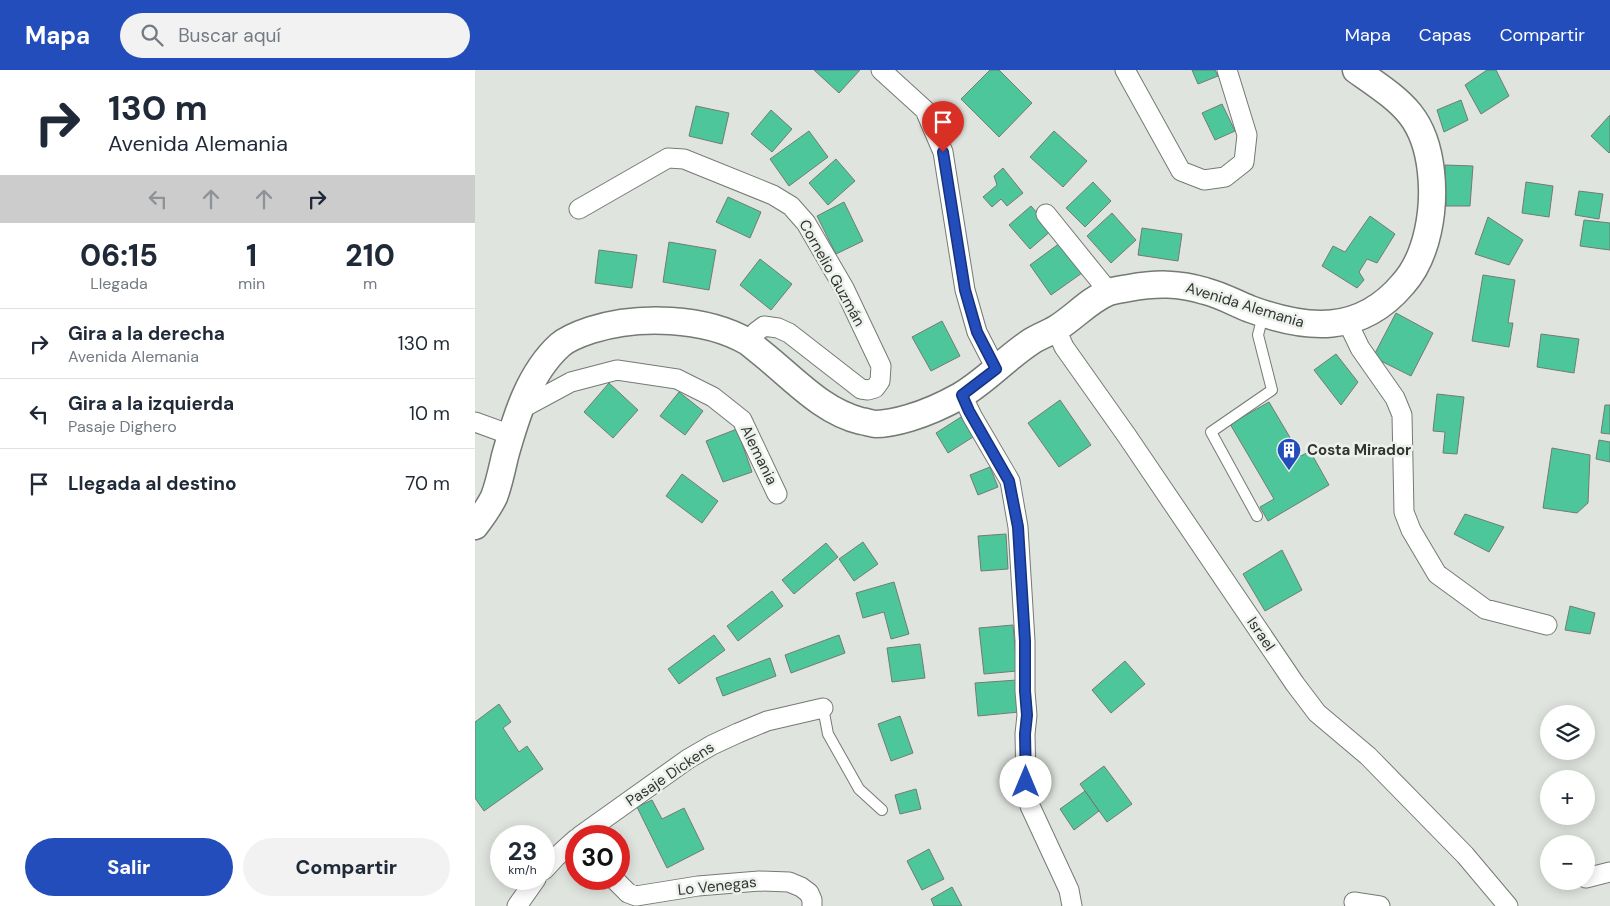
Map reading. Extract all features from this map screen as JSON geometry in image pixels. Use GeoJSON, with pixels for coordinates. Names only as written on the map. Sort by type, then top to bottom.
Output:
{"type":"FeatureCollection","features":[{"type":"Feature","properties":{"kind":"main road","name":"Avenida Alemania"},"geometry":{"type":"LineString","coordinates":[[475,526],[495,496],[519,410],[542,367],[562,343],[589,331],[613,324],[663,321],[687,323],[724,331],[748,343],[811,396],[845,417],[874,424],[901,420],[920,414],[962,395],[1034,340],[1057,328],[1083,307],[1109,292],[1155,284],[1182,286],[1211,293],[1264,314],[1310,325],[1327,325],[1347,321],[1385,303],[1408,279],[1418,261],[1426,238],[1432,184],[1429,157],[1421,128],[1411,114],[1396,99],[1356,70]]}},
{"type":"Feature","properties":{"kind":"street"},"geometry":{"type":"LineString","coordinates":[[881,70],[925,110],[943,152],[965,290],[977,332],[996,369]]}},
{"type":"Feature","properties":{"kind":"street"},"geometry":{"type":"LineString","coordinates":[[1125,70],[1181,171],[1204,180],[1225,177],[1244,162],[1247,135],[1227,70]]}},
{"type":"Feature","properties":{"kind":"street","name":"Cornelio Guzmán"},"geometry":{"type":"LineString","coordinates":[[579,209],[668,158],[684,159],[773,195],[791,206],[806,223],[844,288],[881,366],[880,381],[872,389],[861,389],[789,333],[777,328],[764,326],[756,332],[748,343]]}},
{"type":"Feature","properties":{"kind":"street"},"geometry":{"type":"LineString","coordinates":[[1046,214],[1109,292]]}},
{"type":"Feature","properties":{"kind":"street"},"geometry":{"type":"LineString","coordinates":[[1347,321],[1359,348],[1395,398],[1402,414],[1404,512],[1411,530],[1437,574],[1485,609],[1547,625]]}},
{"type":"Feature","properties":{"kind":"street","name":"Israel"},"geometry":{"type":"LineString","coordinates":[[1057,328],[1064,347],[1127,436],[1295,684],[1317,713],[1368,756],[1465,855],[1508,906]]}},
{"type":"Feature","properties":{"kind":"street","name":"Alemania"},"geometry":{"type":"LineString","coordinates":[[519,410],[571,382],[617,370],[677,379],[713,397],[742,420],[777,494]]}},
{"type":"Feature","properties":{"kind":"street"},"geometry":{"type":"LineString","coordinates":[[962,395],[969,411],[1009,481],[1018,527],[1025,641],[1026,782],[1030,806],[1069,890],[1072,906]]}},
{"type":"Feature","properties":{"kind":"street"},"geometry":{"type":"LineString","coordinates":[[475,422],[511,435]]}},
{"type":"Feature","properties":{"kind":"street","name":"Pasaje Dickens"},"geometry":{"type":"LineString","coordinates":[[595,825],[688,759],[712,745],[767,721],[823,708]]}},
{"type":"Feature","properties":{"kind":"street"},"geometry":{"type":"LineString","coordinates":[[555,857],[565,848]]}},
{"type":"Feature","properties":{"kind":"street"},"geometry":{"type":"LineString","coordinates":[[1595,876],[1610,872]]}},
{"type":"Feature","properties":{"kind":"street","name":"Lo Venegas"},"geometry":{"type":"LineString","coordinates":[[624,890],[636,896],[699,886],[759,881],[789,882],[809,893],[812,906]]}},
{"type":"Feature","properties":{"kind":"street"},"geometry":{"type":"LineString","coordinates":[[517,906],[528,890]]}},
{"type":"Feature","properties":{"kind":"street"},"geometry":{"type":"LineString","coordinates":[[1354,902],[1381,906]]}},
{"type":"Feature","properties":{"kind":"lane"},"geometry":{"type":"LineString","coordinates":[[1257,516],[1211,432],[1272,390],[1258,335],[1264,314]]}},
{"type":"Feature","properties":{"kind":"lane"},"geometry":{"type":"LineString","coordinates":[[823,708],[828,734],[859,789],[882,810]]}},
{"type":"Feature","properties":{"kind":"building"},"geometry":{"type":"Polygon","coordinates":[[[814,70],[860,70],[839,93],[814,70]]]}},
{"type":"Feature","properties":{"kind":"building"},"geometry":{"type":"Polygon","coordinates":[[[990,70],[999,70],[1032,103],[999,137],[961,99],[990,70]]]}},
{"type":"Feature","properties":{"kind":"building"},"geometry":{"type":"Polygon","coordinates":[[[1192,70],[1215,70],[1218,76],[1198,84],[1192,70]]]}},
{"type":"Feature","properties":{"kind":"building"},"geometry":{"type":"Polygon","coordinates":[[[1487,70],[1496,70],[1509,96],[1481,114],[1465,85],[1487,70]]]}},
{"type":"Feature","properties":{"kind":"building"},"geometry":{"type":"Polygon","coordinates":[[[1461,100],[1468,120],[1444,132],[1437,110],[1461,100]]]}},
{"type":"Feature","properties":{"kind":"building"},"geometry":{"type":"Polygon","coordinates":[[[1222,104],[1235,131],[1215,140],[1202,113],[1222,104]]]}},
{"type":"Feature","properties":{"kind":"building"},"geometry":{"type":"Polygon","coordinates":[[[696,106],[729,113],[722,144],[689,136],[696,106]]]}},
{"type":"Feature","properties":{"kind":"building"},"geometry":{"type":"Polygon","coordinates":[[[771,110],[792,129],[772,152],[751,134],[771,110]]]}},
{"type":"Feature","properties":{"kind":"building"},"geometry":{"type":"Polygon","coordinates":[[[1610,115],[1610,152],[1609,153],[1591,136],[1610,115]]]}},
{"type":"Feature","properties":{"kind":"building"},"geometry":{"type":"Polygon","coordinates":[[[809,131],[828,157],[789,186],[770,159],[809,131]]]}},
{"type":"Feature","properties":{"kind":"building"},"geometry":{"type":"Polygon","coordinates":[[[1054,131],[1087,161],[1063,187],[1030,157],[1054,131]]]}},
{"type":"Feature","properties":{"kind":"building"},"geometry":{"type":"Polygon","coordinates":[[[836,159],[855,181],[828,205],[809,183],[836,159]]]}},
{"type":"Feature","properties":{"kind":"building"},"geometry":{"type":"Polygon","coordinates":[[[1445,165],[1473,166],[1470,206],[1446,206],[1445,165]]]}},
{"type":"Feature","properties":{"kind":"building"},"geometry":{"type":"Polygon","coordinates":[[[1003,168],[1023,193],[1007,206],[1001,199],[992,207],[983,197],[997,185],[994,176],[1003,168]]]}},
{"type":"Feature","properties":{"kind":"building"},"geometry":{"type":"Polygon","coordinates":[[[1093,182],[1111,201],[1085,227],[1066,208],[1093,182]]]}},
{"type":"Feature","properties":{"kind":"building"},"geometry":{"type":"Polygon","coordinates":[[[1526,182],[1553,186],[1549,217],[1522,213],[1526,182]]]}},
{"type":"Feature","properties":{"kind":"building"},"geometry":{"type":"Polygon","coordinates":[[[1579,191],[1603,194],[1599,219],[1575,215],[1579,191]]]}},
{"type":"Feature","properties":{"kind":"building"},"geometry":{"type":"Polygon","coordinates":[[[728,197],[761,212],[750,238],[716,222],[728,197]]]}},
{"type":"Feature","properties":{"kind":"building"},"geometry":{"type":"Polygon","coordinates":[[[844,202],[863,241],[836,254],[817,216],[844,202]]]}},
{"type":"Feature","properties":{"kind":"building"},"geometry":{"type":"Polygon","coordinates":[[[1031,206],[1052,230],[1030,249],[1009,225],[1031,206]]]}},
{"type":"Feature","properties":{"kind":"building"},"geometry":{"type":"Polygon","coordinates":[[[1112,213],[1136,240],[1111,263],[1087,236],[1112,213]]]}},
{"type":"Feature","properties":{"kind":"building"},"geometry":{"type":"Polygon","coordinates":[[[1370,216],[1395,234],[1377,263],[1367,259],[1359,272],[1364,280],[1357,288],[1322,266],[1333,246],[1345,252],[1370,216]]]}},
{"type":"Feature","properties":{"kind":"building"},"geometry":{"type":"Polygon","coordinates":[[[1488,217],[1523,240],[1509,265],[1475,254],[1488,217]]]}},
{"type":"Feature","properties":{"kind":"building"},"geometry":{"type":"Polygon","coordinates":[[[1584,220],[1610,223],[1610,250],[1580,246],[1584,220]]]}},
{"type":"Feature","properties":{"kind":"building"},"geometry":{"type":"Polygon","coordinates":[[[1142,228],[1182,234],[1178,261],[1138,255],[1142,228]]]}},
{"type":"Feature","properties":{"kind":"building"},"geometry":{"type":"Polygon","coordinates":[[[669,242],[716,250],[709,290],[663,282],[669,242]]]}},
{"type":"Feature","properties":{"kind":"building"},"geometry":{"type":"Polygon","coordinates":[[[1060,243],[1082,273],[1051,295],[1030,265],[1060,243]]]}},
{"type":"Feature","properties":{"kind":"building"},"geometry":{"type":"Polygon","coordinates":[[[599,250],[637,255],[632,288],[595,283],[599,250]]]}},
{"type":"Feature","properties":{"kind":"building"},"geometry":{"type":"Polygon","coordinates":[[[760,259],[792,284],[771,310],[740,285],[760,259]]]}},
{"type":"Feature","properties":{"kind":"building"},"geometry":{"type":"Polygon","coordinates":[[[1483,275],[1515,280],[1508,323],[1513,323],[1509,347],[1472,341],[1483,275]]]}},
{"type":"Feature","properties":{"kind":"building"},"geometry":{"type":"Polygon","coordinates":[[[1396,313],[1433,333],[1411,376],[1373,357],[1396,313]]]}},
{"type":"Feature","properties":{"kind":"building"},"geometry":{"type":"Polygon","coordinates":[[[942,321],[960,356],[931,371],[912,337],[942,321]]]}},
{"type":"Feature","properties":{"kind":"building"},"geometry":{"type":"Polygon","coordinates":[[[1541,334],[1579,339],[1574,373],[1537,367],[1541,334]]]}},
{"type":"Feature","properties":{"kind":"building"},"geometry":{"type":"Polygon","coordinates":[[[1336,354],[1358,382],[1341,405],[1314,370],[1336,354]]]}},
{"type":"Feature","properties":{"kind":"building"},"geometry":{"type":"Polygon","coordinates":[[[609,383],[638,410],[613,438],[584,412],[609,383]]]}},
{"type":"Feature","properties":{"kind":"building"},"geometry":{"type":"Polygon","coordinates":[[[679,392],[703,411],[685,435],[660,416],[679,392]]]}},
{"type":"Feature","properties":{"kind":"building"},"geometry":{"type":"Polygon","coordinates":[[[1437,394],[1464,397],[1457,454],[1443,453],[1445,432],[1433,431],[1437,394]]]}},
{"type":"Feature","properties":{"kind":"building"},"geometry":{"type":"Polygon","coordinates":[[[1060,400],[1091,445],[1059,467],[1028,423],[1060,400]]]}},
{"type":"Feature","properties":{"kind":"building","name":"Costa Mirador"},"geometry":{"type":"Polygon","coordinates":[[[1269,402],[1301,456],[1310,451],[1329,485],[1268,521],[1260,507],[1274,499],[1230,424],[1269,402]]]}},
{"type":"Feature","properties":{"kind":"building"},"geometry":{"type":"Polygon","coordinates":[[[1605,405],[1610,405],[1610,434],[1601,433],[1605,405]]]}},
{"type":"Feature","properties":{"kind":"building"},"geometry":{"type":"Polygon","coordinates":[[[961,417],[973,437],[948,453],[936,433],[961,417]]]}},
{"type":"Feature","properties":{"kind":"building"},"geometry":{"type":"Polygon","coordinates":[[[737,429],[752,472],[723,482],[706,441],[737,429]]]}},
{"type":"Feature","properties":{"kind":"building"},"geometry":{"type":"Polygon","coordinates":[[[1599,440],[1610,442],[1610,462],[1596,459],[1599,440]]]}},
{"type":"Feature","properties":{"kind":"building"},"geometry":{"type":"Polygon","coordinates":[[[1552,448],[1590,455],[1588,503],[1577,513],[1543,508],[1552,448]]]}},
{"type":"Feature","properties":{"kind":"building"},"geometry":{"type":"Polygon","coordinates":[[[990,467],[998,487],[978,495],[970,475],[990,467]]]}},
{"type":"Feature","properties":{"kind":"building"},"geometry":{"type":"Polygon","coordinates":[[[682,474],[718,501],[702,523],[666,496],[682,474]]]}},
{"type":"Feature","properties":{"kind":"building"},"geometry":{"type":"Polygon","coordinates":[[[1465,514],[1504,527],[1489,552],[1454,534],[1465,514]]]}},
{"type":"Feature","properties":{"kind":"building"},"geometry":{"type":"Polygon","coordinates":[[[1006,534],[1008,569],[981,571],[978,536],[1006,534]]]}},
{"type":"Feature","properties":{"kind":"building"},"geometry":{"type":"Polygon","coordinates":[[[863,542],[878,564],[854,581],[839,559],[863,542]]]}},
{"type":"Feature","properties":{"kind":"building"},"geometry":{"type":"Polygon","coordinates":[[[826,543],[838,557],[794,594],[782,580],[826,543]]]}},
{"type":"Feature","properties":{"kind":"building"},"geometry":{"type":"Polygon","coordinates":[[[1282,550],[1302,590],[1265,611],[1243,574],[1282,550]]]}},
{"type":"Feature","properties":{"kind":"building"},"geometry":{"type":"Polygon","coordinates":[[[894,582],[909,634],[891,639],[884,612],[863,618],[856,593],[894,582]]]}},
{"type":"Feature","properties":{"kind":"building"},"geometry":{"type":"Polygon","coordinates":[[[772,591],[783,606],[738,641],[727,626],[772,591]]]}},
{"type":"Feature","properties":{"kind":"building"},"geometry":{"type":"Polygon","coordinates":[[[1570,606],[1595,613],[1590,634],[1565,630],[1570,606]]]}},
{"type":"Feature","properties":{"kind":"building"},"geometry":{"type":"Polygon","coordinates":[[[1013,625],[1017,671],[984,674],[979,628],[1013,625]]]}},
{"type":"Feature","properties":{"kind":"building"},"geometry":{"type":"Polygon","coordinates":[[[714,635],[725,650],[679,684],[668,669],[714,635]]]}},
{"type":"Feature","properties":{"kind":"building"},"geometry":{"type":"Polygon","coordinates":[[[839,635],[845,653],[791,673],[785,655],[839,635]]]}},
{"type":"Feature","properties":{"kind":"building"},"geometry":{"type":"Polygon","coordinates":[[[920,644],[925,678],[892,682],[887,648],[920,644]]]}},
{"type":"Feature","properties":{"kind":"building"},"geometry":{"type":"Polygon","coordinates":[[[770,658],[776,676],[723,696],[716,678],[770,658]]]}},
{"type":"Feature","properties":{"kind":"building"},"geometry":{"type":"Polygon","coordinates":[[[1125,661],[1145,684],[1111,713],[1092,690],[1125,661]]]}},
{"type":"Feature","properties":{"kind":"building"},"geometry":{"type":"Polygon","coordinates":[[[1017,680],[1019,712],[978,716],[975,683],[1017,680]]]}},
{"type":"Feature","properties":{"kind":"building"},"geometry":{"type":"Polygon","coordinates":[[[499,704],[511,722],[503,728],[519,752],[527,746],[543,769],[484,811],[475,798],[475,722],[499,704]]]}},
{"type":"Feature","properties":{"kind":"building"},"geometry":{"type":"Polygon","coordinates":[[[900,716],[913,753],[891,761],[878,724],[900,716]]]}},
{"type":"Feature","properties":{"kind":"building"},"geometry":{"type":"Polygon","coordinates":[[[1104,766],[1132,804],[1107,822],[1080,784],[1104,766]]]}},
{"type":"Feature","properties":{"kind":"building"},"geometry":{"type":"Polygon","coordinates":[[[916,789],[921,809],[900,814],[895,795],[916,789]]]}},
{"type":"Feature","properties":{"kind":"building"},"geometry":{"type":"Polygon","coordinates":[[[1085,791],[1099,811],[1074,830],[1060,809],[1085,791]]]}},
{"type":"Feature","properties":{"kind":"building"},"geometry":{"type":"Polygon","coordinates":[[[652,800],[662,819],[684,808],[704,849],[667,868],[637,807],[652,800]]]}},
{"type":"Feature","properties":{"kind":"building"},"geometry":{"type":"Polygon","coordinates":[[[929,849],[944,879],[922,890],[907,861],[929,849]]]}},
{"type":"Feature","properties":{"kind":"building"},"geometry":{"type":"Polygon","coordinates":[[[952,887],[962,906],[934,906],[931,899],[952,887]]]}},
{"type":"Feature","properties":{"kind":"place","name":"Costa Mirador"},"geometry":{"type":"Point","coordinates":[1289,471]}},
{"type":"Feature","properties":{"kind":"route"},"geometry":{"type":"LineString","coordinates":[[943,152],[965,290],[977,332],[996,369],[962,395],[969,411],[1009,481],[1018,527],[1025,641],[1026,782]]}}]}
